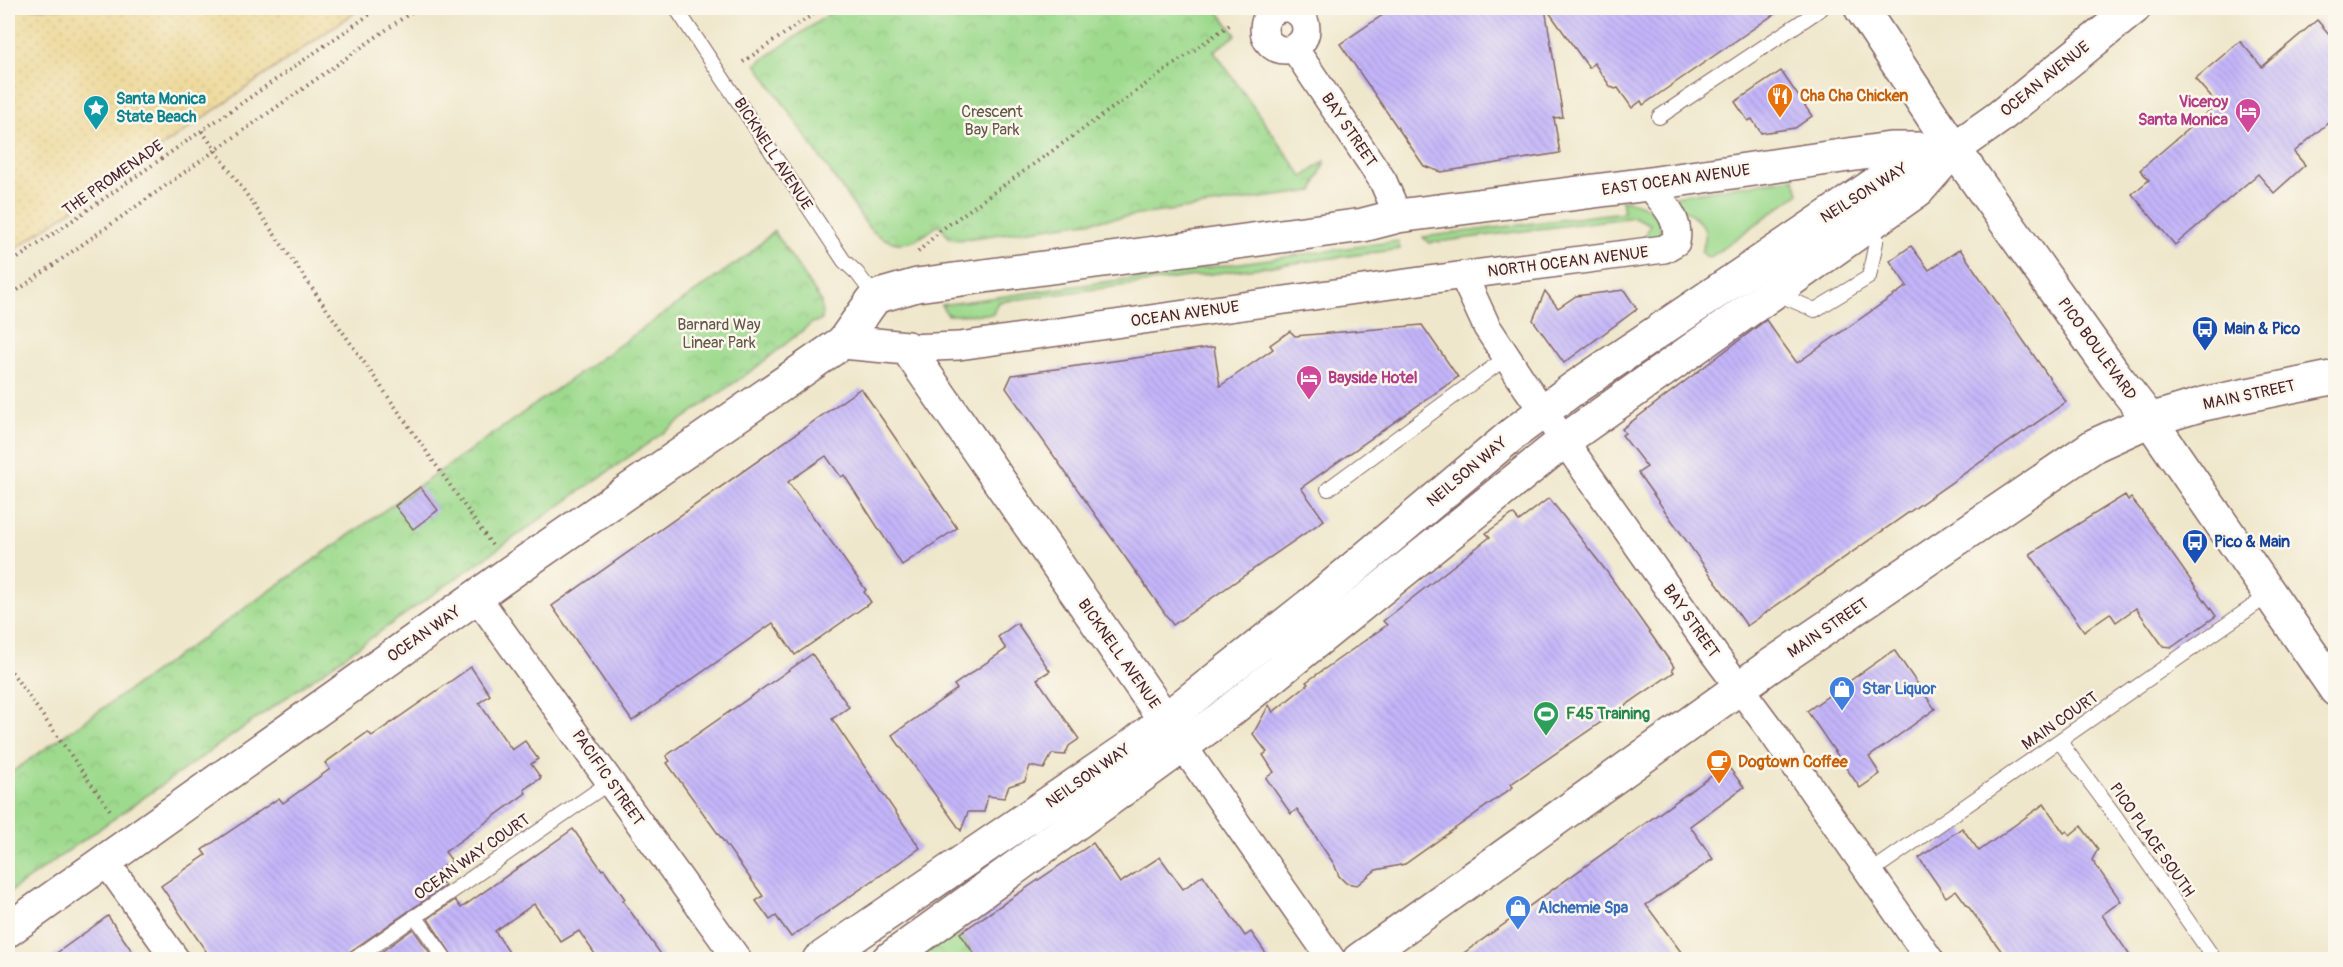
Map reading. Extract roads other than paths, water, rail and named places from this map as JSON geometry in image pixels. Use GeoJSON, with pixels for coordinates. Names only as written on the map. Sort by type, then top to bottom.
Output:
{"type":"FeatureCollection","features":[{"type":"Feature","properties":{"kind":"street"},"geometry":{"type":"LineString","coordinates":[[1288,8],[1310,13],[1306,31],[1294,48],[1282,50],[1270,44],[1264,25],[1266,11],[1288,8]]}},
{"type":"Feature","properties":{"kind":"street","name":"PICO BOULEVARD"},"geometry":{"type":"LineString","coordinates":[[1860,8],[1954,149],[2114,374],[2150,420],[2336,690]]}},
{"type":"Feature","properties":{"kind":"street","name":"OCEAN AVENUE"},"geometry":{"type":"LineString","coordinates":[[1954,149],[1998,118],[2134,8]]}},
{"type":"Feature","properties":{"kind":"street","name":"BAY STREET"},"geometry":{"type":"LineString","coordinates":[[1294,48],[1383,181],[1398,216]]}},
{"type":"Feature","properties":{"kind":"street","name":"EAST OCEAN AVENUE"},"geometry":{"type":"LineString","coordinates":[[1398,216],[1649,184],[1890,149],[1954,149]]}},
{"type":"Feature","properties":{"kind":"street","name":"NEILSON WAY"},"geometry":{"type":"LineString","coordinates":[[888,960],[1174,734],[1337,627],[1565,440],[1918,190],[1954,149]]}},
{"type":"Feature","properties":{"kind":"street","name":"NEILSON WAY"},"geometry":{"type":"LineString","coordinates":[[819,960],[1128,748],[1174,734],[1310,604],[1544,411],[1902,166],[1954,149]]}},
{"type":"Feature","properties":{"kind":"street","name":"NORTH OCEAN AVENUE"},"geometry":{"type":"LineString","coordinates":[[1463,275],[1664,249],[1677,242],[1676,221],[1649,184]]}},
{"type":"Feature","properties":{"kind":"street"},"geometry":{"type":"LineString","coordinates":[[875,297],[917,285],[984,274],[1362,225],[1398,216]]}},
{"type":"Feature","properties":{"kind":"street","name":"OCEAN AVENUE"},"geometry":{"type":"LineString","coordinates":[[907,348],[959,346],[1463,275]]}},
{"type":"Feature","properties":{"kind":"street","name":"BAY STREET"},"geometry":{"type":"LineString","coordinates":[[1463,275],[1474,303],[1507,357],[1930,960]]}},
{"type":"Feature","properties":{"kind":"street","name":"OCEAN WAY"},"geometry":{"type":"LineString","coordinates":[[8,930],[104,859],[843,342],[875,297]]}},
{"type":"Feature","properties":{"kind":"street"},"geometry":{"type":"LineString","coordinates":[[843,342],[907,348]]}},
{"type":"Feature","properties":{"kind":"street","name":"BICKNELL AVENUE"},"geometry":{"type":"LineString","coordinates":[[907,348],[1332,960]]}},
{"type":"Feature","properties":{"kind":"street","name":"MAIN STREET"},"geometry":{"type":"LineString","coordinates":[[1359,960],[1739,688],[2095,445],[2150,420],[2203,404],[2336,377]]}},
{"type":"Feature","properties":{"kind":"street","name":"PACIFIC STREET"},"geometry":{"type":"LineString","coordinates":[[477,597],[738,960]]}},
{"type":"Feature","properties":{"kind":"street"},"geometry":{"type":"LineString","coordinates":[[104,859],[176,960]]}},
{"type":"Feature","properties":{"kind":"lane","name":"BICKNELL AVENUE"},"geometry":{"type":"LineString","coordinates":[[676,8],[844,261],[857,273],[875,297]]}},
{"type":"Feature","properties":{"kind":"lane"},"geometry":{"type":"LineString","coordinates":[[1659,117],[1822,8]]}},
{"type":"Feature","properties":{"kind":"lane"},"geometry":{"type":"LineString","coordinates":[[1773,292],[1815,310],[1869,277],[1876,242],[1876,219]]}},
{"type":"Feature","properties":{"kind":"lane"},"geometry":{"type":"LineString","coordinates":[[1328,489],[1507,357]]}},
{"type":"Feature","properties":{"kind":"lane","name":"MAIN COURT"},"geometry":{"type":"LineString","coordinates":[[1869,873],[2269,595]]}},
{"type":"Feature","properties":{"kind":"lane","name":"PICO PLACE SOUTH"},"geometry":{"type":"LineString","coordinates":[[2060,742],[2123,826],[2215,960]]}},
{"type":"Feature","properties":{"kind":"lane","name":"OCEAN WAY COURT"},"geometry":{"type":"LineString","coordinates":[[353,960],[610,782]]}},
{"type":"Feature","properties":{"kind":"lane"},"geometry":{"type":"LineString","coordinates":[[415,916],[446,960]]}},
{"type":"Feature","properties":{"kind":"place","name":"Cha Cha Chicken"},"geometry":{"type":"Point","coordinates":[1780,119]}},
{"type":"Feature","properties":{"kind":"place","name":"Santa Monica State Beach"},"geometry":{"type":"Point","coordinates":[96,131]}},
{"type":"Feature","properties":{"kind":"place","name":"Viceroy Santa Monica"},"geometry":{"type":"Point","coordinates":[2248,134]}},
{"type":"Feature","properties":{"kind":"place","name":"Main & Pico"},"geometry":{"type":"Point","coordinates":[2205,352]}},
{"type":"Feature","properties":{"kind":"place","name":"Bayside Hotel"},"geometry":{"type":"Point","coordinates":[1309,401]}},
{"type":"Feature","properties":{"kind":"place","name":"Pico & Main"},"geometry":{"type":"Point","coordinates":[2195,565]}},
{"type":"Feature","properties":{"kind":"place","name":"Star Liquor"},"geometry":{"type":"Point","coordinates":[1842,712]}},
{"type":"Feature","properties":{"kind":"place","name":"F45 Training"},"geometry":{"type":"Point","coordinates":[1546,737]}},
{"type":"Feature","properties":{"kind":"place","name":"Dogtown Coffee"},"geometry":{"type":"Point","coordinates":[1719,785]}},
{"type":"Feature","properties":{"kind":"place","name":"Alchemie Spa"},"geometry":{"type":"Point","coordinates":[1518,931]}},
{"type":"Feature","properties":{"kind":"park label","name":"Crescent Bay Park"},"geometry":{"type":"Point","coordinates":[992,121]}},
{"type":"Feature","properties":{"kind":"park label","name":"Barnard Way Linear Park"},"geometry":{"type":"Point","coordinates":[719,334]}}]}
